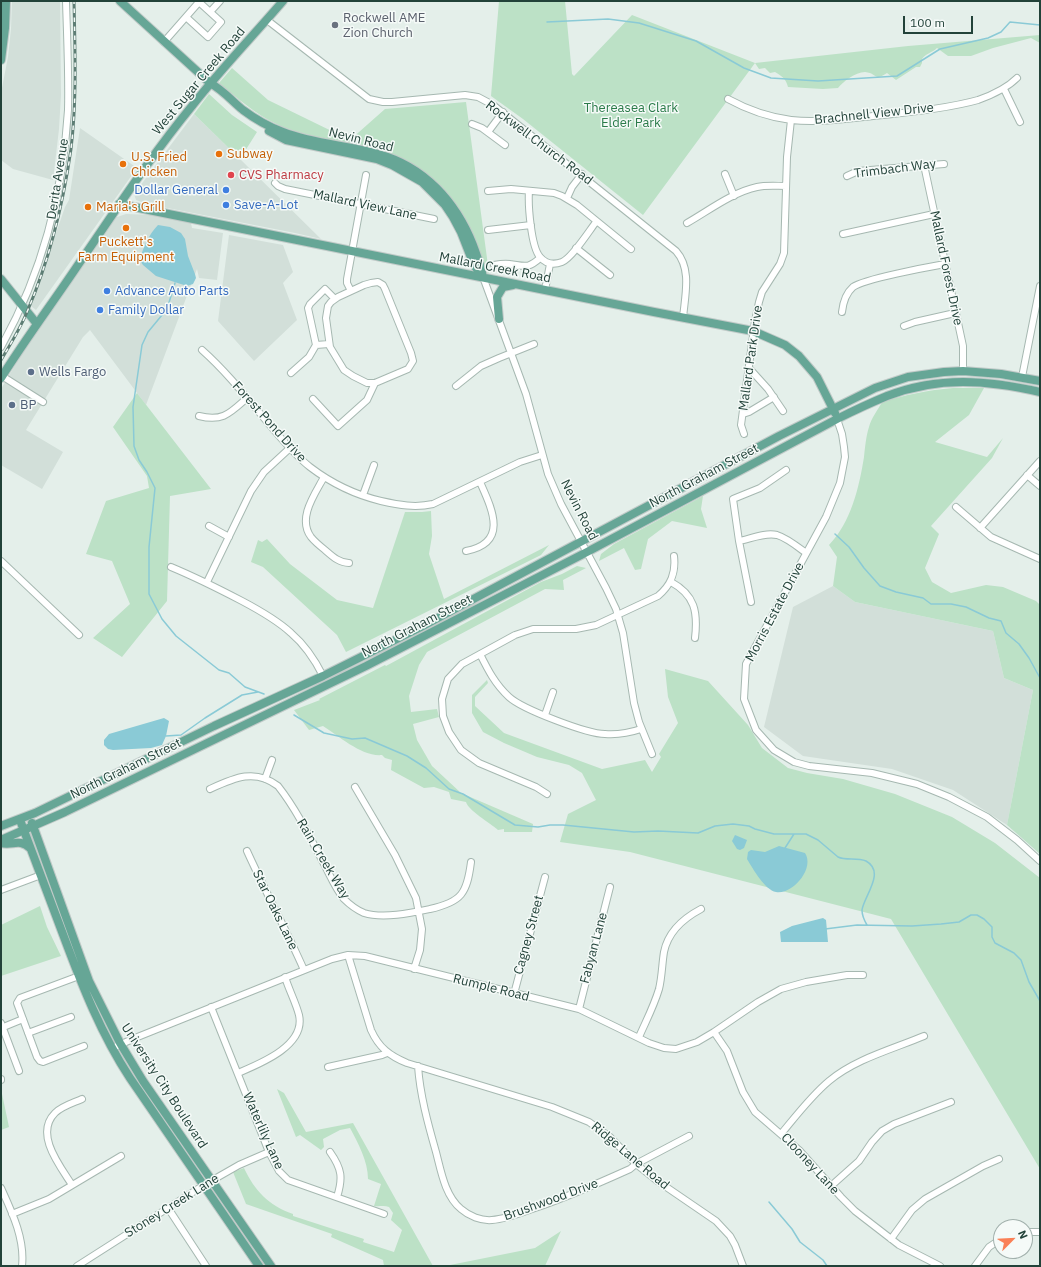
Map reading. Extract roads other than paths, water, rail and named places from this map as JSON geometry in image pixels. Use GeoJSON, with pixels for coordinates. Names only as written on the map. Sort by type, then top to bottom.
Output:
{"type":"FeatureCollection","features":[{"type":"Feature","properties":{"kind":"main road"},"geometry":{"type":"LineString","coordinates":[[1,60],[5,28],[6,1]]}},
{"type":"Feature","properties":{"kind":"main road","name":"Nevin Road"},"geometry":{"type":"LineString","coordinates":[[120,1],[129,4],[164,42],[210,83],[218,87],[243,110],[270,127],[309,140],[379,154],[394,159],[425,177],[449,201],[466,229],[479,260],[483,277]]}},
{"type":"Feature","properties":{"kind":"main road","name":"West Sugar Creek Road"},"geometry":{"type":"LineString","coordinates":[[2,377],[119,204],[170,133],[210,83],[284,1]]}},
{"type":"Feature","properties":{"kind":"main road","name":"Nevin Road"},"geometry":{"type":"LineString","coordinates":[[210,83],[214,91],[246,119],[286,140],[377,159],[408,173],[422,182],[445,205],[461,232],[474,265],[483,277]]}},
{"type":"Feature","properties":{"kind":"main road"},"geometry":{"type":"LineString","coordinates":[[131,187],[131,197],[135,203],[184,214],[188,218]]}},
{"type":"Feature","properties":{"kind":"main road","name":"Mallard Creek Road"},"geometry":{"type":"LineString","coordinates":[[119,204],[352,252],[753,331],[785,345],[799,356],[817,377],[837,419]]}},
{"type":"Feature","properties":{"kind":"main road"},"geometry":{"type":"LineString","coordinates":[[462,273],[469,265],[469,253]]}},
{"type":"Feature","properties":{"kind":"main road"},"geometry":{"type":"LineString","coordinates":[[1,279],[37,324]]}},
{"type":"Feature","properties":{"kind":"main road"},"geometry":{"type":"LineString","coordinates":[[498,319],[497,297],[501,290],[507,286],[520,285]]}},
{"type":"Feature","properties":{"kind":"main road"},"geometry":{"type":"LineString","coordinates":[[833,409],[875,388],[908,377],[933,372],[963,371],[1022,377],[1040,381]]}},
{"type":"Feature","properties":{"kind":"main road"},"geometry":{"type":"LineString","coordinates":[[837,419],[887,396],[940,382],[964,381],[1007,385],[1040,392]]}},
{"type":"Feature","properties":{"kind":"main road","name":"North Graham Street"},"geometry":{"type":"LineString","coordinates":[[1,826],[30,816],[214,726],[324,676],[421,627],[779,436],[833,409]]}},
{"type":"Feature","properties":{"kind":"main road","name":"North Graham Street"},"geometry":{"type":"LineString","coordinates":[[1,842],[366,666],[587,552],[837,419]]}},
{"type":"Feature","properties":{"kind":"main road","name":"University City Boulevard"},"geometry":{"type":"LineString","coordinates":[[30,816],[89,981],[109,1023],[143,1081],[271,1266]]}},
{"type":"Feature","properties":{"kind":"main road","name":"University City Boulevard"},"geometry":{"type":"LineString","coordinates":[[20,820],[79,976],[100,1024],[113,1049],[130,1078],[259,1266]]}},
{"type":"Feature","properties":{"kind":"main road"},"geometry":{"type":"LineString","coordinates":[[1,842],[5,844],[21,842],[26,844],[30,849]]}},
{"type":"Feature","properties":{"kind":"street","name":"Derita Avenue"},"geometry":{"type":"LineString","coordinates":[[1,347],[22,307],[51,222],[61,171],[68,103],[66,1]]}},
{"type":"Feature","properties":{"kind":"street"},"geometry":{"type":"LineString","coordinates":[[210,12],[220,1]]}},
{"type":"Feature","properties":{"kind":"street"},"geometry":{"type":"LineString","coordinates":[[164,42],[199,2],[221,22],[208,37],[186,17]]}},
{"type":"Feature","properties":{"kind":"street","name":"Rockwell Church Road"},"geometry":{"type":"LineString","coordinates":[[267,20],[369,99],[382,102],[392,102],[455,95],[469,95],[486,100],[503,112],[676,250],[681,256],[686,276],[683,318]]}},
{"type":"Feature","properties":{"kind":"street","name":"Brachnell View Drive"},"geometry":{"type":"LineString","coordinates":[[728,99],[742,107],[758,113],[791,120],[827,120],[907,112],[968,102],[1004,89],[1017,78]]}},
{"type":"Feature","properties":{"kind":"street"},"geometry":{"type":"LineString","coordinates":[[1004,89],[1020,122]]}},
{"type":"Feature","properties":{"kind":"street"},"geometry":{"type":"LineString","coordinates":[[488,132],[503,112]]}},
{"type":"Feature","properties":{"kind":"street","name":"Mallard Park Drive"},"geometry":{"type":"LineString","coordinates":[[744,434],[741,425],[754,321],[762,292],[780,264],[784,253],[786,158],[791,120]]}},
{"type":"Feature","properties":{"kind":"street"},"geometry":{"type":"LineString","coordinates":[[472,124],[488,132],[505,145]]}},
{"type":"Feature","properties":{"kind":"street","name":"Trimbach Way"},"geometry":{"type":"LineString","coordinates":[[847,176],[858,171],[944,164]]}},
{"type":"Feature","properties":{"kind":"street","name":"Mallard Forest Drive"},"geometry":{"type":"LineString","coordinates":[[924,165],[963,346],[963,371]]}},
{"type":"Feature","properties":{"kind":"street"},"geometry":{"type":"LineString","coordinates":[[567,198],[574,184],[582,174]]}},
{"type":"Feature","properties":{"kind":"street"},"geometry":{"type":"LineString","coordinates":[[725,174],[734,196]]}},
{"type":"Feature","properties":{"kind":"street"},"geometry":{"type":"LineString","coordinates":[[351,291],[347,283],[347,279],[366,175]]}},
{"type":"Feature","properties":{"kind":"street","name":"Mallard View Lane"},"geometry":{"type":"LineString","coordinates":[[275,182],[278,186],[285,189],[434,219]]}},
{"type":"Feature","properties":{"kind":"street"},"geometry":{"type":"LineString","coordinates":[[687,223],[734,196],[757,187],[786,186]]}},
{"type":"Feature","properties":{"kind":"street"},"geometry":{"type":"LineString","coordinates":[[488,191],[511,189],[554,193],[567,198],[631,248]]}},
{"type":"Feature","properties":{"kind":"street"},"geometry":{"type":"LineString","coordinates":[[528,191],[528,205],[536,251],[540,258],[550,264],[565,261],[596,222]]}},
{"type":"Feature","properties":{"kind":"street"},"geometry":{"type":"LineString","coordinates":[[843,234],[934,214]]}},
{"type":"Feature","properties":{"kind":"street"},"geometry":{"type":"LineString","coordinates":[[488,230],[531,225]]}},
{"type":"Feature","properties":{"kind":"street"},"geometry":{"type":"LineString","coordinates":[[576,248],[610,275]]}},
{"type":"Feature","properties":{"kind":"street"},"geometry":{"type":"LineString","coordinates":[[494,265],[508,264],[525,267],[540,258]]}},
{"type":"Feature","properties":{"kind":"street"},"geometry":{"type":"LineString","coordinates":[[545,290],[550,264]]}},
{"type":"Feature","properties":{"kind":"street"},"geometry":{"type":"LineString","coordinates":[[842,312],[843,302],[847,293],[859,284],[945,264]]}},
{"type":"Feature","properties":{"kind":"street","name":"Nevin Road"},"geometry":{"type":"LineString","coordinates":[[483,277],[528,401],[548,474],[581,542],[612,599],[623,633],[634,703],[641,729],[652,754]]}},
{"type":"Feature","properties":{"kind":"street"},"geometry":{"type":"LineString","coordinates":[[378,282],[382,285],[413,358],[412,364],[408,368],[375,383],[367,383],[347,373],[333,354],[329,344],[326,318],[328,306],[336,299],[371,283],[378,282]]}},
{"type":"Feature","properties":{"kind":"street"},"geometry":{"type":"LineString","coordinates":[[1022,377],[1040,286]]}},
{"type":"Feature","properties":{"kind":"street"},"geometry":{"type":"LineString","coordinates":[[291,373],[309,357],[316,345],[308,308],[310,304],[325,289],[336,299]]}},
{"type":"Feature","properties":{"kind":"street"},"geometry":{"type":"LineString","coordinates":[[904,326],[915,322],[956,313]]}},
{"type":"Feature","properties":{"kind":"street"},"geometry":{"type":"LineString","coordinates":[[316,345],[329,344]]}},
{"type":"Feature","properties":{"kind":"street"},"geometry":{"type":"LineString","coordinates":[[456,386],[481,366],[534,344]]}},
{"type":"Feature","properties":{"kind":"street","name":"Forest Pond Drive"},"geometry":{"type":"LineString","coordinates":[[202,350],[226,374],[290,448],[309,466],[324,477],[363,495],[395,504],[421,506],[438,502],[520,462],[542,455]]}},
{"type":"Feature","properties":{"kind":"street"},"geometry":{"type":"LineString","coordinates":[[749,368],[774,397],[783,412]]}},
{"type":"Feature","properties":{"kind":"street"},"geometry":{"type":"LineString","coordinates":[[2,377],[43,402]]}},
{"type":"Feature","properties":{"kind":"street"},"geometry":{"type":"LineString","coordinates":[[313,399],[338,426],[368,400],[375,383]]}},
{"type":"Feature","properties":{"kind":"street"},"geometry":{"type":"LineString","coordinates":[[743,414],[774,397]]}},
{"type":"Feature","properties":{"kind":"street"},"geometry":{"type":"LineString","coordinates":[[199,416],[214,419],[225,416],[247,398]]}},
{"type":"Feature","properties":{"kind":"street","name":"Morris Estate Drive"},"geometry":{"type":"LineString","coordinates":[[837,419],[842,434],[845,457],[840,483],[826,517],[746,664],[744,700],[756,730],[774,750],[794,762],[810,766],[872,773],[917,784],[949,797],[986,817],[1017,840],[1040,861]]}},
{"type":"Feature","properties":{"kind":"street"},"geometry":{"type":"LineString","coordinates":[[207,582],[257,481],[264,472],[290,448]]}},
{"type":"Feature","properties":{"kind":"street"},"geometry":{"type":"LineString","coordinates":[[980,528],[1040,461]]}},
{"type":"Feature","properties":{"kind":"street"},"geometry":{"type":"LineString","coordinates":[[363,495],[374,465]]}},
{"type":"Feature","properties":{"kind":"street"},"geometry":{"type":"LineString","coordinates":[[752,602],[739,541],[733,499],[760,488],[786,470]]}},
{"type":"Feature","properties":{"kind":"street"},"geometry":{"type":"LineString","coordinates":[[1027,475],[1040,486]]}},
{"type":"Feature","properties":{"kind":"street"},"geometry":{"type":"LineString","coordinates":[[324,477],[308,508],[306,515],[307,528],[314,541],[337,560],[349,563]]}},
{"type":"Feature","properties":{"kind":"street"},"geometry":{"type":"LineString","coordinates":[[466,551],[475,550],[482,546],[489,539],[493,529],[494,522],[492,510],[480,482]]}},
{"type":"Feature","properties":{"kind":"street"},"geometry":{"type":"LineString","coordinates":[[956,507],[980,528],[998,541],[1040,559]]}},
{"type":"Feature","properties":{"kind":"street"},"geometry":{"type":"LineString","coordinates":[[209,526],[229,537]]}},
{"type":"Feature","properties":{"kind":"street"},"geometry":{"type":"LineString","coordinates":[[739,541],[769,534],[777,535],[806,553]]}},
{"type":"Feature","properties":{"kind":"street"},"geometry":{"type":"LineString","coordinates":[[546,794],[536,787],[474,760],[461,750],[449,732],[442,710],[442,699],[445,686],[456,669],[462,664],[515,635],[540,628],[582,628],[596,625],[658,596],[671,582],[675,568],[674,556]]}},
{"type":"Feature","properties":{"kind":"street"},"geometry":{"type":"LineString","coordinates":[[1,561],[79,635]]}},
{"type":"Feature","properties":{"kind":"street"},"geometry":{"type":"LineString","coordinates":[[171,567],[207,582],[260,611],[282,625],[309,652],[324,676]]}},
{"type":"Feature","properties":{"kind":"street"},"geometry":{"type":"LineString","coordinates":[[671,582],[684,590],[693,603],[697,620],[695,638]]}},
{"type":"Feature","properties":{"kind":"street"},"geometry":{"type":"LineString","coordinates":[[480,654],[492,678],[510,698],[524,707],[598,734],[626,734],[641,729]]}},
{"type":"Feature","properties":{"kind":"street"},"geometry":{"type":"LineString","coordinates":[[545,715],[553,692]]}},
{"type":"Feature","properties":{"kind":"street"},"geometry":{"type":"LineString","coordinates":[[265,779],[272,760]]}},
{"type":"Feature","properties":{"kind":"street","name":"Rain Creek Way"},"geometry":{"type":"LineString","coordinates":[[210,789],[245,776],[257,776],[272,781],[284,794],[339,892],[352,906],[365,913],[386,916],[419,912],[447,906],[457,899],[465,888],[471,862]]}},
{"type":"Feature","properties":{"kind":"street"},"geometry":{"type":"LineString","coordinates":[[355,787],[413,890],[422,929],[420,950],[414,969]]}},
{"type":"Feature","properties":{"kind":"street","name":"Star Oaks Lane"},"geometry":{"type":"LineString","coordinates":[[247,851],[304,970]]}},
{"type":"Feature","properties":{"kind":"street"},"geometry":{"type":"LineString","coordinates":[[1,890],[40,875]]}},
{"type":"Feature","properties":{"kind":"street","name":"Cagney Street"},"geometry":{"type":"LineString","coordinates":[[514,994],[545,877]]}},
{"type":"Feature","properties":{"kind":"street","name":"Fabyan Lane"},"geometry":{"type":"LineString","coordinates":[[579,1009],[610,888]]}},
{"type":"Feature","properties":{"kind":"street"},"geometry":{"type":"LineString","coordinates":[[639,1037],[658,991],[667,944],[681,922],[701,909]]}},
{"type":"Feature","properties":{"kind":"street"},"geometry":{"type":"LineString","coordinates":[[328,1067],[387,1053],[377,1042],[371,1030],[348,955]]}},
{"type":"Feature","properties":{"kind":"street","name":"Rumple Road"},"geometry":{"type":"LineString","coordinates":[[113,1049],[285,977],[332,959],[348,955],[365,956],[579,1009],[657,1046],[676,1049],[697,1042],[758,1002],[781,989],[806,982],[847,975],[863,975]]}},
{"type":"Feature","properties":{"kind":"street"},"geometry":{"type":"LineString","coordinates":[[79,976],[20,998],[17,1003],[37,1057],[40,1061],[43,1062],[84,1046]]}},
{"type":"Feature","properties":{"kind":"street"},"geometry":{"type":"LineString","coordinates":[[238,1073],[269,1059],[293,1040],[299,1027],[300,1016],[285,977]]}},
{"type":"Feature","properties":{"kind":"street","name":"Waterlily Lane"},"geometry":{"type":"LineString","coordinates":[[211,1007],[269,1152],[279,1171],[288,1180],[384,1214]]}},
{"type":"Feature","properties":{"kind":"street"},"geometry":{"type":"LineString","coordinates":[[28,1033],[71,1017]]}},
{"type":"Feature","properties":{"kind":"street"},"geometry":{"type":"LineString","coordinates":[[19,1071],[2,1026],[23,1019]]}},
{"type":"Feature","properties":{"kind":"street","name":"Clooney Lane"},"geometry":{"type":"LineString","coordinates":[[714,1032],[727,1051],[744,1092],[755,1112],[799,1150],[855,1210],[891,1240],[940,1266]]}},
{"type":"Feature","properties":{"kind":"street"},"geometry":{"type":"LineString","coordinates":[[781,1134],[819,1090],[841,1072],[861,1062],[924,1036]]}},
{"type":"Feature","properties":{"kind":"street","name":"Ridge Lane Road"},"geometry":{"type":"LineString","coordinates":[[387,1053],[399,1060],[518,1096],[579,1117],[598,1128],[636,1164],[656,1180],[720,1225],[730,1236],[743,1266]]}},
{"type":"Feature","properties":{"kind":"street","name":"Brushwood Drive"},"geometry":{"type":"LineString","coordinates":[[418,1066],[424,1107],[442,1174],[454,1202],[460,1210],[480,1219],[490,1220],[508,1217],[546,1204],[630,1169],[636,1164],[689,1136]]}},
{"type":"Feature","properties":{"kind":"street"},"geometry":{"type":"LineString","coordinates":[[72,1185],[50,1149],[47,1140],[47,1129],[51,1118],[55,1113],[66,1105],[82,1099]]}},
{"type":"Feature","properties":{"kind":"street"},"geometry":{"type":"LineString","coordinates":[[831,1186],[859,1161],[872,1142],[882,1131],[894,1124],[951,1102]]}},
{"type":"Feature","properties":{"kind":"street","name":"Stoney Creek Lane"},"geometry":{"type":"LineString","coordinates":[[77,1266],[204,1185],[239,1165],[269,1152]]}},
{"type":"Feature","properties":{"kind":"street"},"geometry":{"type":"LineString","coordinates":[[330,1152],[337,1162],[341,1175],[337,1197]]}},
{"type":"Feature","properties":{"kind":"street"},"geometry":{"type":"LineString","coordinates":[[12,1214],[40,1204],[120,1156]]}},
{"type":"Feature","properties":{"kind":"street"},"geometry":{"type":"LineString","coordinates":[[891,1240],[912,1210],[924,1199],[983,1166],[999,1159]]}},
{"type":"Feature","properties":{"kind":"street"},"geometry":{"type":"LineString","coordinates":[[1,1188],[22,1244],[22,1266]]}},
{"type":"Feature","properties":{"kind":"street"},"geometry":{"type":"LineString","coordinates":[[168,1208],[204,1265]]}},
{"type":"Feature","properties":{"kind":"street"},"geometry":{"type":"LineString","coordinates":[[975,1266],[989,1247],[993,1244]]}},
{"type":"Feature","properties":{"kind":"water"},"geometry":{"type":"Polygon","coordinates":[[[158,225],[170,227],[181,233],[185,239],[188,256],[196,278],[193,284],[187,286],[156,276],[140,261],[146,242],[158,225]]]}},
{"type":"Feature","properties":{"kind":"water"},"geometry":{"type":"Polygon","coordinates":[[[164,718],[169,721],[166,736],[162,745],[151,748],[113,750],[108,749],[104,745],[104,740],[109,734],[164,718]]]}},
{"type":"Feature","properties":{"kind":"water"},"geometry":{"type":"Polygon","coordinates":[[[735,835],[747,840],[744,848],[740,850],[737,849],[732,841],[735,835]]]}},
{"type":"Feature","properties":{"kind":"water"},"geometry":{"type":"Polygon","coordinates":[[[779,846],[805,853],[807,859],[805,873],[801,879],[795,885],[783,892],[776,892],[768,887],[747,859],[748,852],[751,850],[765,852],[779,846]]]}},
{"type":"Feature","properties":{"kind":"water"},"geometry":{"type":"Polygon","coordinates":[[[823,918],[826,920],[828,942],[781,942],[780,932],[792,926],[823,918]]]}},
{"type":"Feature","properties":{"kind":"waterway"},"geometry":{"type":"LineString","coordinates":[[547,22],[608,19],[639,23],[696,41],[744,68],[771,78],[818,81],[897,76],[940,49],[988,38],[1001,32],[1010,22],[1040,25]]}},
{"type":"Feature","properties":{"kind":"waterway"},"geometry":{"type":"LineString","coordinates":[[175,283],[167,309],[148,332],[142,345],[133,407],[134,446],[139,460],[155,488],[149,547],[149,594],[162,619],[176,636],[219,670],[229,673],[245,687],[264,694]]}},
{"type":"Feature","properties":{"kind":"waterway"},"geometry":{"type":"LineString","coordinates":[[835,534],[849,547],[864,568],[880,586],[896,592],[923,598],[931,604],[951,604],[966,607],[989,618],[1001,621],[1006,633],[1019,644],[1040,678]]}},
{"type":"Feature","properties":{"kind":"waterway"},"geometry":{"type":"LineString","coordinates":[[166,736],[181,735],[242,695],[258,692]]}},
{"type":"Feature","properties":{"kind":"waterway"},"geometry":{"type":"LineString","coordinates":[[294,715],[324,733],[352,739],[365,738],[407,756],[426,768],[449,789],[463,794],[515,825],[538,827],[563,825],[634,832],[658,831],[698,833],[715,826],[733,824],[749,826],[774,834],[806,834],[818,840],[838,857],[844,859],[863,860],[872,866],[874,878],[862,910],[863,918],[867,925]]}},
{"type":"Feature","properties":{"kind":"waterway"},"geometry":{"type":"LineString","coordinates":[[785,848],[794,834]]}},
{"type":"Feature","properties":{"kind":"waterway"},"geometry":{"type":"LineString","coordinates":[[825,929],[857,925],[912,926],[941,924],[959,922],[971,915],[977,915],[984,919],[992,927],[992,937],[995,943],[1014,953],[1021,960],[1029,982],[1040,1001]]}},
{"type":"Feature","properties":{"kind":"waterway"},"geometry":{"type":"LineString","coordinates":[[769,1202],[792,1229],[800,1242],[823,1260],[827,1266]]}},
{"type":"Feature","properties":{"kind":"railway"},"geometry":{"type":"LineString","coordinates":[[1,360],[15,337],[35,293],[54,232],[64,191],[73,131],[75,75],[74,1]]}},
{"type":"Feature","properties":{"kind":"place","name":"Rockwell AME Zion Church"},"geometry":{"type":"Point","coordinates":[335,25]}},
{"type":"Feature","properties":{"kind":"place","name":"Subway"},"geometry":{"type":"Point","coordinates":[219,154]}},
{"type":"Feature","properties":{"kind":"place","name":"U.S. Fried Chicken"},"geometry":{"type":"Point","coordinates":[123,164]}},
{"type":"Feature","properties":{"kind":"place","name":"CVS Pharmacy"},"geometry":{"type":"Point","coordinates":[231,175]}},
{"type":"Feature","properties":{"kind":"place","name":"Dollar General"},"geometry":{"type":"Point","coordinates":[226,190]}},
{"type":"Feature","properties":{"kind":"place","name":"Save-A-Lot"},"geometry":{"type":"Point","coordinates":[226,205]}},
{"type":"Feature","properties":{"kind":"place","name":"Maria's Grill"},"geometry":{"type":"Point","coordinates":[88,207]}},
{"type":"Feature","properties":{"kind":"place","name":"Puckett's Farm Equipment"},"geometry":{"type":"Point","coordinates":[126,228]}},
{"type":"Feature","properties":{"kind":"place","name":"Advance Auto Parts"},"geometry":{"type":"Point","coordinates":[107,291]}},
{"type":"Feature","properties":{"kind":"place","name":"Family Dollar"},"geometry":{"type":"Point","coordinates":[100,310]}},
{"type":"Feature","properties":{"kind":"place","name":"Wells Fargo"},"geometry":{"type":"Point","coordinates":[31,372]}},
{"type":"Feature","properties":{"kind":"place","name":"BP"},"geometry":{"type":"Point","coordinates":[12,405]}},
{"type":"Feature","properties":{"kind":"park label","name":"Thereasea Clark Elder Park"},"geometry":{"type":"Point","coordinates":[631,116]}}]}
